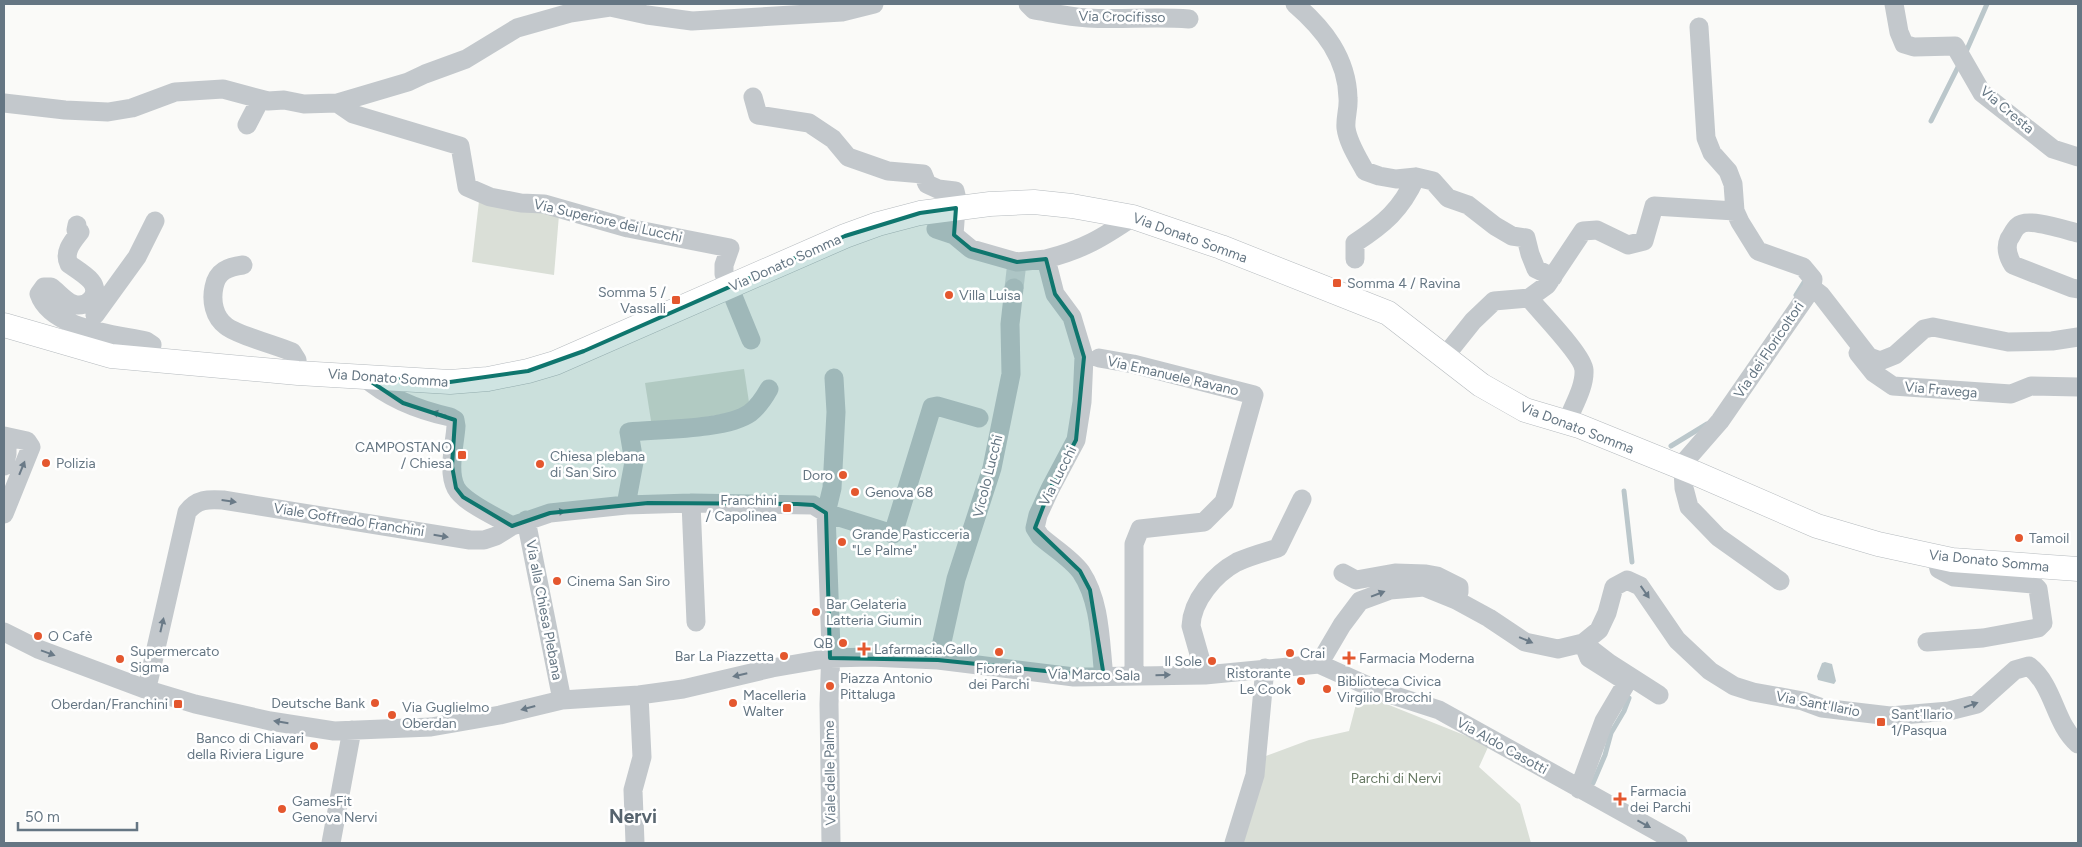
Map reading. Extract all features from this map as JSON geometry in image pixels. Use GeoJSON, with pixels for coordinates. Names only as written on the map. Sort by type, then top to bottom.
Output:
{"type":"FeatureCollection","features":[{"type":"Feature","properties":{"kind":"main road","name":"Via Donato Somma"},"geometry":{"type":"LineString","coordinates":[[4,324],[98,354],[149,360],[450,382],[488,379],[528,371],[555,363],[845,236],[878,224],[920,213],[958,208],[1034,202],[1072,206],[1133,217],[1221,247],[1388,313],[1481,385],[1525,410],[1567,422],[1817,526],[1878,544],[1952,560],[2078,570]]}},
{"type":"Feature","properties":{"kind":"street"},"geometry":{"type":"LineString","coordinates":[[4,103],[65,110],[108,112],[132,108],[176,92],[224,89],[260,100],[284,100],[304,104],[337,103],[408,82],[466,59],[517,28],[570,13],[610,7],[647,15],[692,21],[842,12],[874,4]]}},
{"type":"Feature","properties":{"kind":"street","name":"Via Crocifisso"},"geometry":{"type":"LineString","coordinates":[[1028,4],[1034,10],[1087,18],[1120,19],[1160,16],[1189,19]]}},
{"type":"Feature","properties":{"kind":"street"},"geometry":{"type":"LineString","coordinates":[[1295,4],[1315,21],[1329,38],[1343,67],[1348,98],[1346,129],[1355,154],[1364,171],[1396,179],[1416,178],[1433,180],[1448,198],[1468,205],[1495,226],[1512,236],[1526,238],[1536,269],[1553,277]]}},
{"type":"Feature","properties":{"kind":"street","name":"Via Cresta"},"geometry":{"type":"LineString","coordinates":[[1894,4],[1898,32],[1904,44],[1914,47],[1955,46],[1982,93],[2053,149],[2078,157]]}},
{"type":"Feature","properties":{"kind":"street"},"geometry":{"type":"LineString","coordinates":[[1699,27],[1706,138],[1712,153],[1728,171],[1733,184],[1734,202],[1740,222],[1758,251],[1803,267],[1813,279],[1816,292]]}},
{"type":"Feature","properties":{"kind":"street"},"geometry":{"type":"LineString","coordinates":[[754,97],[758,115],[809,123],[833,139],[848,157],[888,171],[923,174],[927,184],[938,189],[955,191],[958,208],[954,235]]}},
{"type":"Feature","properties":{"kind":"street"},"geometry":{"type":"LineString","coordinates":[[248,125],[260,100]]}},
{"type":"Feature","properties":{"kind":"street","name":"Via Superiore dei Lucchi"},"geometry":{"type":"LineString","coordinates":[[337,103],[353,114],[460,146],[468,187],[490,197],[521,203],[544,204],[628,228],[726,246],[730,248],[730,252],[724,265],[724,274],[729,288]]}},
{"type":"Feature","properties":{"kind":"street"},"geometry":{"type":"LineString","coordinates":[[1355,259],[1355,243],[1384,224],[1397,210],[1416,178]]}},
{"type":"Feature","properties":{"kind":"street"},"geometry":{"type":"LineString","coordinates":[[1445,356],[1473,321],[1494,302],[1529,298],[1548,285],[1583,231],[1597,230],[1628,245],[1644,241],[1654,206],[1734,202]]}},
{"type":"Feature","properties":{"kind":"street"},"geometry":{"type":"LineString","coordinates":[[936,229],[954,235],[971,249],[1017,262],[1046,259],[1073,252],[1097,241],[1133,217]]}},
{"type":"Feature","properties":{"kind":"street"},"geometry":{"type":"LineString","coordinates":[[95,315],[137,257],[154,220]]}},
{"type":"Feature","properties":{"kind":"street"},"geometry":{"type":"LineString","coordinates":[[2078,233],[2024,222],[2017,226],[2007,243],[2008,257],[2013,265],[2078,289]]}},
{"type":"Feature","properties":{"kind":"street"},"geometry":{"type":"LineString","coordinates":[[77,225],[76,230],[80,232],[69,247],[67,260],[69,264],[92,282],[94,297],[89,303],[80,305],[71,303],[51,287],[44,287],[39,294],[42,304],[65,321],[146,340],[152,345],[149,360]]}},
{"type":"Feature","properties":{"kind":"street","name":"Via Lucchi"},"geometry":{"type":"LineString","coordinates":[[1046,259],[1055,294],[1072,317],[1084,357],[1082,402],[1076,440],[1050,489],[1038,515],[1035,528],[1040,536],[1080,571],[1090,590],[1097,614],[1104,677]]}},
{"type":"Feature","properties":{"kind":"street"},"geometry":{"type":"LineString","coordinates":[[243,265],[229,267],[218,275],[214,287],[215,314],[226,327],[292,352],[297,360],[298,372]]}},
{"type":"Feature","properties":{"kind":"street"},"geometry":{"type":"LineString","coordinates":[[729,288],[751,340]]}},
{"type":"Feature","properties":{"kind":"street","name":"Vicolo Lucchi"},"geometry":{"type":"LineString","coordinates":[[938,660],[956,579],[992,468],[1011,374],[1010,324],[1014,288]]}},
{"type":"Feature","properties":{"kind":"street","name":"Via dei Floricoltori"},"geometry":{"type":"LineString","coordinates":[[1681,468],[1720,421],[1816,292],[1869,357],[1880,361],[1895,355],[1924,329],[1933,327],[2008,342],[2052,341],[2078,337]]}},
{"type":"Feature","properties":{"kind":"street","name":"Via Fravega"},"geometry":{"type":"LineString","coordinates":[[1816,292],[1820,306],[1874,373],[1893,386],[2011,394],[2031,386],[2078,387]]}},
{"type":"Feature","properties":{"kind":"street"},"geometry":{"type":"LineString","coordinates":[[1529,298],[1576,354],[1584,368],[1581,386],[1567,422]]}},
{"type":"Feature","properties":{"kind":"street","name":"Via Emanuele Ravano"},"geometry":{"type":"LineString","coordinates":[[1099,358],[1133,364],[1254,395],[1224,502],[1204,522],[1140,529],[1134,544],[1134,676]]}},
{"type":"Feature","properties":{"kind":"street"},"geometry":{"type":"LineString","coordinates":[[364,377],[374,386],[403,403],[455,420],[452,466],[456,488],[463,497],[519,523]]}},
{"type":"Feature","properties":{"kind":"street"},"geometry":{"type":"LineString","coordinates":[[4,632],[38,649],[145,689],[195,704],[270,721],[334,731],[431,727],[500,715],[562,700],[639,695],[683,689],[831,654],[826,513],[832,488],[836,412],[834,378]]}},
{"type":"Feature","properties":{"kind":"street"},"geometry":{"type":"LineString","coordinates":[[626,505],[634,462],[630,432],[714,426],[748,414],[759,404],[769,389]]}},
{"type":"Feature","properties":{"kind":"street","name":"Viale Goffredo Franchini"},"geometry":{"type":"LineString","coordinates":[[145,689],[150,680],[187,512],[198,501],[223,500],[470,540],[484,540],[496,536],[519,523],[550,513],[626,505],[691,503],[797,504],[813,506],[826,513],[893,534],[932,408],[937,406],[980,418]]}},
{"type":"Feature","properties":{"kind":"street"},"geometry":{"type":"LineString","coordinates":[[4,466],[7,454],[5,437],[27,441],[31,447],[4,514]]}},
{"type":"Feature","properties":{"kind":"street"},"geometry":{"type":"LineString","coordinates":[[1681,468],[1689,507],[1718,537],[1780,581]]}},
{"type":"Feature","properties":{"kind":"street"},"geometry":{"type":"LineString","coordinates":[[1205,675],[1191,626],[1197,605],[1209,584],[1237,562],[1278,548],[1302,499]]}},
{"type":"Feature","properties":{"kind":"street"},"geometry":{"type":"LineString","coordinates":[[691,503],[696,622]]}},
{"type":"Feature","properties":{"kind":"street","name":"Via alla Chiesa Plebana"},"geometry":{"type":"LineString","coordinates":[[519,523],[545,613],[562,700]]}},
{"type":"Feature","properties":{"kind":"street"},"geometry":{"type":"LineString","coordinates":[[1927,642],[1983,638],[2038,628],[2043,623],[2038,589],[2033,584],[1954,578],[1939,569],[1936,556]]}},
{"type":"Feature","properties":{"kind":"street"},"geometry":{"type":"LineString","coordinates":[[1343,573],[1356,580],[1395,573],[1437,576],[1458,587],[1459,592],[1456,600]]}},
{"type":"Feature","properties":{"kind":"street","name":"Via Sant'Ilario"},"geometry":{"type":"LineString","coordinates":[[1584,643],[1599,630],[1607,613],[1614,587],[1627,580],[1640,586],[1677,640],[1710,670],[1734,686],[1753,692],[1803,701],[1822,708],[1890,716],[1949,711],[1976,704],[2015,670],[2029,666],[2039,674],[2048,687],[2060,719],[2078,744]]}},
{"type":"Feature","properties":{"kind":"street"},"geometry":{"type":"LineString","coordinates":[[1319,664],[1342,625],[1360,601],[1390,590],[1424,587],[1456,600],[1489,618],[1525,642],[1558,649],[1584,643]]}},
{"type":"Feature","properties":{"kind":"street"},"geometry":{"type":"LineString","coordinates":[[1584,643],[1659,695]]}},
{"type":"Feature","properties":{"kind":"street"},"geometry":{"type":"LineString","coordinates":[[1579,789],[1604,721],[1627,682],[1588,658],[1584,643]]}},
{"type":"Feature","properties":{"kind":"street","name":"Via Marco Sala"},"geometry":{"type":"LineString","coordinates":[[831,654],[938,660],[1074,677],[1205,675],[1319,664]]}},
{"type":"Feature","properties":{"kind":"street","name":"Viale delle Palme"},"geometry":{"type":"LineString","coordinates":[[831,654],[829,703],[831,843]]}},
{"type":"Feature","properties":{"kind":"street","name":"Via Aldo Casotti"},"geometry":{"type":"LineString","coordinates":[[1319,664],[1378,690],[1439,710],[1678,843]]}},
{"type":"Feature","properties":{"kind":"street"},"geometry":{"type":"LineString","coordinates":[[1234,843],[1255,775],[1266,668]]}},
{"type":"Feature","properties":{"kind":"street"},"geometry":{"type":"LineString","coordinates":[[635,843],[633,790],[642,758],[639,695]]}},
{"type":"Feature","properties":{"kind":"street"},"geometry":{"type":"LineString","coordinates":[[331,843],[352,730]]}},
{"type":"Feature","properties":{"kind":"highlighted area"},"geometry":{"type":"Polygon","coordinates":[[[956,208],[954,235],[971,249],[1017,262],[1046,259],[1055,294],[1072,317],[1084,357],[1076,440],[1050,489],[1035,528],[1080,571],[1090,590],[1104,677],[938,660],[830,658],[826,513],[813,505],[648,503],[550,513],[512,526],[463,497],[456,488],[452,466],[455,420],[403,403],[364,377],[450,382],[528,371],[584,351],[845,236],[920,213],[956,208]]]}},
{"type":"Feature","properties":{"kind":"green space"},"geometry":{"type":"Polygon","coordinates":[[[479,201],[559,215],[554,275],[472,262],[479,201]]]}},
{"type":"Feature","properties":{"kind":"green space"},"geometry":{"type":"Polygon","coordinates":[[[744,369],[750,409],[652,427],[645,383],[744,369]]]}},
{"type":"Feature","properties":{"kind":"green space","name":"Parchi di Nervi"},"geometry":{"type":"Polygon","coordinates":[[[1359,693],[1489,745],[1479,767],[1520,804],[1531,843],[1238,843],[1263,757],[1309,740],[1349,731],[1359,693]]]}},
{"type":"Feature","properties":{"kind":"shaded area"},"geometry":{"type":"Polygon","coordinates":[[[1822,663],[1832,664],[1836,681],[1834,684],[1818,680],[1817,676],[1822,663]]]}},
{"type":"Feature","properties":{"kind":"waterway"},"geometry":{"type":"LineString","coordinates":[[1965,54],[1987,4]]}},
{"type":"Feature","properties":{"kind":"waterway"},"geometry":{"type":"LineString","coordinates":[[1931,121],[1960,63]]}},
{"type":"Feature","properties":{"kind":"waterway"},"geometry":{"type":"LineString","coordinates":[[1796,295],[1806,279]]}},
{"type":"Feature","properties":{"kind":"waterway"},"geometry":{"type":"LineString","coordinates":[[1671,446],[1707,424]]}},
{"type":"Feature","properties":{"kind":"waterway"},"geometry":{"type":"LineString","coordinates":[[1624,491],[1632,562]]}},
{"type":"Feature","properties":{"kind":"waterway"},"geometry":{"type":"LineString","coordinates":[[1593,783],[1605,755],[1611,733],[1629,698]]}},
{"type":"Feature","properties":{"kind":"tunnel"},"geometry":{"type":"LineString","coordinates":[[1014,288],[1017,262]]}},
{"type":"Feature","properties":{"kind":"place","name":"Somma 4 / Ravina"},"geometry":{"type":"Point","coordinates":[1337,283]}},
{"type":"Feature","properties":{"kind":"place","name":"Villa Luisa"},"geometry":{"type":"Point","coordinates":[949,295]}},
{"type":"Feature","properties":{"kind":"place","name":"Somma 5 / Vassalli"},"geometry":{"type":"Point","coordinates":[676,300]}},
{"type":"Feature","properties":{"kind":"place","name":"CAMPOSTANO / Chiesa"},"geometry":{"type":"Point","coordinates":[462,455]}},
{"type":"Feature","properties":{"kind":"place","name":"Polizia"},"geometry":{"type":"Point","coordinates":[46,463]}},
{"type":"Feature","properties":{"kind":"place","name":"Chiesa plebana di San Siro"},"geometry":{"type":"Point","coordinates":[540,464]}},
{"type":"Feature","properties":{"kind":"place","name":"Doro"},"geometry":{"type":"Point","coordinates":[843,475]}},
{"type":"Feature","properties":{"kind":"place","name":"Genova 68"},"geometry":{"type":"Point","coordinates":[855,492]}},
{"type":"Feature","properties":{"kind":"place","name":"Franchini / Capolinea"},"geometry":{"type":"Point","coordinates":[787,508]}},
{"type":"Feature","properties":{"kind":"place","name":"Tamoil"},"geometry":{"type":"Point","coordinates":[2019,538]}},
{"type":"Feature","properties":{"kind":"place","name":"Grande Pasticceria \"Le Palme\""},"geometry":{"type":"Point","coordinates":[842,542]}},
{"type":"Feature","properties":{"kind":"place","name":"Cinema San Siro"},"geometry":{"type":"Point","coordinates":[557,581]}},
{"type":"Feature","properties":{"kind":"place","name":"Bar Gelateria Latteria Giumin"},"geometry":{"type":"Point","coordinates":[816,612]}},
{"type":"Feature","properties":{"kind":"place","name":"O Cafè"},"geometry":{"type":"Point","coordinates":[38,636]}},
{"type":"Feature","properties":{"kind":"place","name":"QB"},"geometry":{"type":"Point","coordinates":[843,643]}},
{"type":"Feature","properties":{"kind":"place","name":"Lafarmacia.Gallo"},"geometry":{"type":"Point","coordinates":[864,649]}},
{"type":"Feature","properties":{"kind":"place","name":"Fioreria dei Parchi"},"geometry":{"type":"Point","coordinates":[999,652]}},
{"type":"Feature","properties":{"kind":"place","name":"Crai"},"geometry":{"type":"Point","coordinates":[1290,653]}},
{"type":"Feature","properties":{"kind":"place","name":"Bar La Piazzetta"},"geometry":{"type":"Point","coordinates":[784,656]}},
{"type":"Feature","properties":{"kind":"place","name":"Farmacia Moderna"},"geometry":{"type":"Point","coordinates":[1349,658]}},
{"type":"Feature","properties":{"kind":"place","name":"Supermercato Sigma"},"geometry":{"type":"Point","coordinates":[120,659]}},
{"type":"Feature","properties":{"kind":"place","name":"Il Sole"},"geometry":{"type":"Point","coordinates":[1212,661]}},
{"type":"Feature","properties":{"kind":"place","name":"Ristorante Le Cook"},"geometry":{"type":"Point","coordinates":[1301,681]}},
{"type":"Feature","properties":{"kind":"place","name":"Piazza Antonio Pittaluga"},"geometry":{"type":"Point","coordinates":[830,686]}},
{"type":"Feature","properties":{"kind":"place","name":"Biblioteca Civica Virgilio Brocchi"},"geometry":{"type":"Point","coordinates":[1327,689]}},
{"type":"Feature","properties":{"kind":"place","name":"Deutsche Bank"},"geometry":{"type":"Point","coordinates":[375,703]}},
{"type":"Feature","properties":{"kind":"place","name":"Macelleria Walter"},"geometry":{"type":"Point","coordinates":[733,703]}},
{"type":"Feature","properties":{"kind":"place","name":"Oberdan/Franchini"},"geometry":{"type":"Point","coordinates":[178,704]}},
{"type":"Feature","properties":{"kind":"place","name":"Via Guglielmo Oberdan"},"geometry":{"type":"Point","coordinates":[392,715]}},
{"type":"Feature","properties":{"kind":"place","name":"Sant'Ilario 1/Pasqua"},"geometry":{"type":"Point","coordinates":[1881,722]}},
{"type":"Feature","properties":{"kind":"place","name":"Banco di Chiavari della Riviera Ligure"},"geometry":{"type":"Point","coordinates":[314,746]}},
{"type":"Feature","properties":{"kind":"place","name":"Farmacia dei Parchi"},"geometry":{"type":"Point","coordinates":[1620,799]}},
{"type":"Feature","properties":{"kind":"place","name":"GamesFit Genova Nervi"},"geometry":{"type":"Point","coordinates":[282,809]}},
{"type":"Feature","properties":{"kind":"district","name":"Nervi"},"geometry":{"type":"Point","coordinates":[633,816]}}]}
